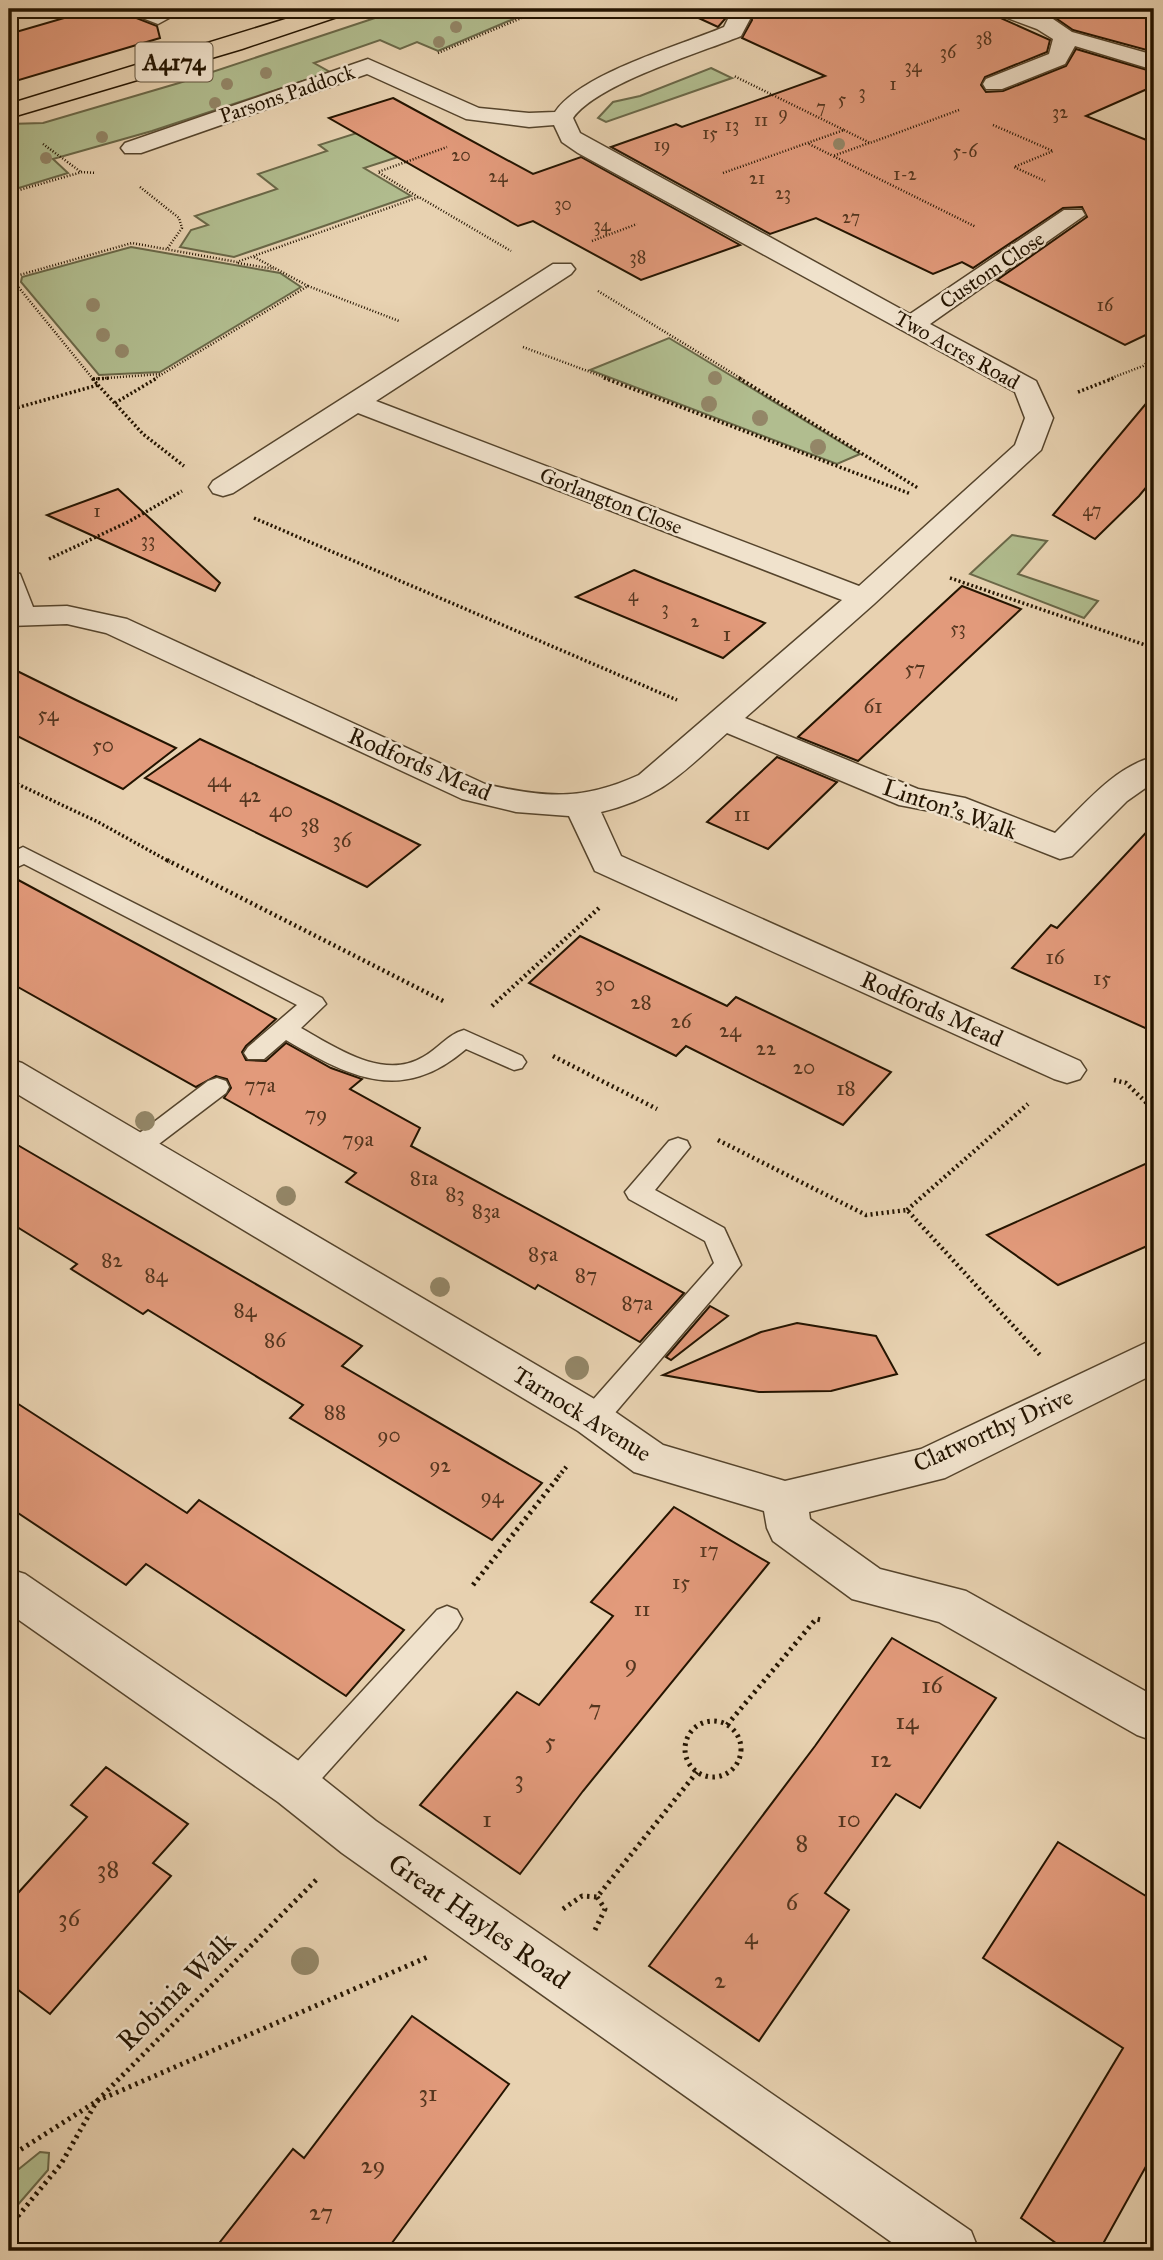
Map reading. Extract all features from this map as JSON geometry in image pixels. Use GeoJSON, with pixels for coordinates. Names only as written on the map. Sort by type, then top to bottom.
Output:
{"type":"FeatureCollection","features":[{"type":"Feature","properties":{"kind":"highway","name":"A4174"},"geometry":{"type":"LineString","coordinates":[[9,111],[234,44],[338,9]]}},
{"type":"Feature","properties":{"kind":"street"},"geometry":{"type":"LineString","coordinates":[[9,12],[20,9]]}},
{"type":"Feature","properties":{"kind":"street"},"geometry":{"type":"LineString","coordinates":[[562,118],[574,101],[597,87],[733,31],[739,19],[736,9]]}},
{"type":"Feature","properties":{"kind":"street"},"geometry":{"type":"LineString","coordinates":[[1005,9],[1045,24],[1063,37],[1128,53],[1154,63]]}},
{"type":"Feature","properties":{"kind":"street"},"geometry":{"type":"LineString","coordinates":[[994,84],[1056,58],[1065,49],[1063,37]]}},
{"type":"Feature","properties":{"kind":"street","name":"Parsons Paddock"},"geometry":{"type":"LineString","coordinates":[[133,148],[368,66],[474,114],[529,120],[562,118]]}},
{"type":"Feature","properties":{"kind":"street","name":"Two Acres Road"},"geometry":{"type":"LineString","coordinates":[[562,118],[570,137],[677,199],[1026,387],[1038,408],[1041,425],[1027,450],[725,721],[651,782],[619,797],[582,806]]}},
{"type":"Feature","properties":{"kind":"street","name":"Custom Close"},"geometry":{"type":"LineString","coordinates":[[911,325],[1073,215]]}},
{"type":"Feature","properties":{"kind":"street"},"geometry":{"type":"LineString","coordinates":[[212,483],[358,403],[552,265]]}},
{"type":"Feature","properties":{"kind":"street","name":"Gorlangton Close"},"geometry":{"type":"LineString","coordinates":[[358,403],[863,598]]}},
{"type":"Feature","properties":{"kind":"street"},"geometry":{"type":"LineString","coordinates":[[9,580],[15,616]]}},
{"type":"Feature","properties":{"kind":"street","name":"Rodfords Mead"},"geometry":{"type":"LineString","coordinates":[[15,616],[67,615],[116,626],[474,792],[516,802],[582,806],[607,863],[1067,1070]]}},
{"type":"Feature","properties":{"kind":"street","name":"Linton's Walk"},"geometry":{"type":"LineString","coordinates":[[725,721],[911,798],[953,805],[1060,848],[1115,794],[1154,766]]}},
{"type":"Feature","properties":{"kind":"street","name":"Tarnock Avenue"},"geometry":{"type":"LineString","coordinates":[[9,1072],[597,1422],[649,1459],[785,1499]]}},
{"type":"Feature","properties":{"kind":"street","name":"Clatworthy Drive"},"geometry":{"type":"LineString","coordinates":[[785,1499],[930,1465],[1154,1355]]}},
{"type":"Feature","properties":{"kind":"street"},"geometry":{"type":"LineString","coordinates":[[785,1499],[789,1528],[813,1548],[873,1586],[950,1605],[1154,1720]]}},
{"type":"Feature","properties":{"kind":"street","name":"Great Hayles Road"},"geometry":{"type":"LineString","coordinates":[[9,1588],[295,1786],[359,1837],[951,2251]]}},
{"type":"Feature","properties":{"kind":"lane"},"geometry":{"type":"LineString","coordinates":[[9,864],[23,854],[314,1004],[256,1053]]}},
{"type":"Feature","properties":{"kind":"lane"},"geometry":{"type":"LineString","coordinates":[[285,1029],[372,1072],[400,1076],[427,1066],[464,1038],[514,1062]]}},
{"type":"Feature","properties":{"kind":"lane"},"geometry":{"type":"LineString","coordinates":[[138,1147],[217,1087]]}},
{"type":"Feature","properties":{"kind":"lane"},"geometry":{"type":"LineString","coordinates":[[597,1422],[729,1265],[715,1235],[638,1192],[678,1147]]}},
{"type":"Feature","properties":{"kind":"lane"},"geometry":{"type":"LineString","coordinates":[[295,1786],[447,1619]]}},
{"type":"Feature","properties":{"kind":"path"},"geometry":{"type":"LineString","coordinates":[[368,66],[420,60],[543,9]]}},
{"type":"Feature","properties":{"kind":"path"},"geometry":{"type":"LineString","coordinates":[[686,52],[870,143]]}},
{"type":"Feature","properties":{"kind":"path"},"geometry":{"type":"LineString","coordinates":[[833,156],[958,109],[970,114]]}},
{"type":"Feature","properties":{"kind":"path"},"geometry":{"type":"LineString","coordinates":[[529,120],[378,172],[512,251],[552,265],[957,512]]}},
{"type":"Feature","properties":{"kind":"path"},"geometry":{"type":"LineString","coordinates":[[982,120],[1053,152],[1014,167],[1093,204],[1073,215]]}},
{"type":"Feature","properties":{"kind":"path"},"geometry":{"type":"LineString","coordinates":[[552,265],[677,199],[844,130]]}},
{"type":"Feature","properties":{"kind":"path"},"geometry":{"type":"LineString","coordinates":[[33,137],[82,172]]}},
{"type":"Feature","properties":{"kind":"path"},"geometry":{"type":"LineString","coordinates":[[809,144],[1022,250]]}},
{"type":"Feature","properties":{"kind":"path"},"geometry":{"type":"LineString","coordinates":[[9,193],[82,172],[107,174]]}},
{"type":"Feature","properties":{"kind":"path"},"geometry":{"type":"LineString","coordinates":[[132,181],[179,218],[183,228],[167,249]]}},
{"type":"Feature","properties":{"kind":"path"},"geometry":{"type":"LineString","coordinates":[[237,262],[419,197]]}},
{"type":"Feature","properties":{"kind":"path"},"geometry":{"type":"LineString","coordinates":[[48,559],[212,483],[144,434],[93,379],[10,278],[132,243],[279,270]]}},
{"type":"Feature","properties":{"kind":"path"},"geometry":{"type":"LineString","coordinates":[[254,257],[309,286],[458,333],[957,512]]}},
{"type":"Feature","properties":{"kind":"path"},"geometry":{"type":"LineString","coordinates":[[115,403],[309,286]]}},
{"type":"Feature","properties":{"kind":"path"},"geometry":{"type":"LineString","coordinates":[[1038,408],[1143,366],[1154,357]]}},
{"type":"Feature","properties":{"kind":"path"},"geometry":{"type":"LineString","coordinates":[[93,379],[162,374]]}},
{"type":"Feature","properties":{"kind":"path"},"geometry":{"type":"LineString","coordinates":[[9,410],[99,385]]}},
{"type":"Feature","properties":{"kind":"path"},"geometry":{"type":"LineString","coordinates":[[250,516],[725,721]]}},
{"type":"Feature","properties":{"kind":"path"},"geometry":{"type":"LineString","coordinates":[[904,562],[1154,648]]}},
{"type":"Feature","properties":{"kind":"path"},"geometry":{"type":"LineString","coordinates":[[9,780],[98,822],[190,873],[454,1006]]}},
{"type":"Feature","properties":{"kind":"path"},"geometry":{"type":"LineString","coordinates":[[488,1009],[635,876]]}},
{"type":"Feature","properties":{"kind":"path"},"geometry":{"type":"LineString","coordinates":[[549,1054],[658,1109]]}},
{"type":"Feature","properties":{"kind":"path"},"geometry":{"type":"LineString","coordinates":[[707,1134],[866,1215],[907,1210],[1067,1070]]}},
{"type":"Feature","properties":{"kind":"path"},"geometry":{"type":"LineString","coordinates":[[907,1210],[1075,1393]]}},
{"type":"Feature","properties":{"kind":"path"},"geometry":{"type":"LineString","coordinates":[[447,1619],[597,1422]]}},
{"type":"Feature","properties":{"kind":"path"},"geometry":{"type":"LineString","coordinates":[[727,1725],[816,1619],[833,1623],[848,1616],[873,1586]]}},
{"type":"Feature","properties":{"kind":"path"},"geometry":{"type":"LineString","coordinates":[[705,1723],[727,1725],[742,1744],[740,1760],[732,1769],[718,1775],[697,1772],[684,1756],[686,1736],[695,1726],[705,1723]]}},
{"type":"Feature","properties":{"kind":"path"},"geometry":{"type":"LineString","coordinates":[[9,2227],[61,2164],[97,2101],[243,2040],[510,1942],[573,1900],[582,1896],[597,1897],[697,1772]]}},
{"type":"Feature","properties":{"kind":"path","name":"Robinia Walk"},"geometry":{"type":"LineString","coordinates":[[9,2157],[97,2101],[359,1837]]}},
{"type":"Feature","properties":{"kind":"green space"},"geometry":{"type":"Polygon","coordinates":[[[402,9],[537,9],[438,51],[417,42],[400,49],[380,40],[314,63],[330,72],[152,131],[53,159],[68,173],[9,191],[9,124],[43,123],[179,83],[402,9]]]}},
{"type":"Feature","properties":{"kind":"green space"},"geometry":{"type":"Polygon","coordinates":[[[711,68],[732,78],[606,122],[598,118],[613,102],[640,96],[711,68]]]}},
{"type":"Feature","properties":{"kind":"green space"},"geometry":{"type":"Polygon","coordinates":[[[360,132],[438,144],[364,168],[411,196],[234,257],[180,247],[191,230],[208,225],[195,216],[277,189],[258,174],[327,151],[319,145],[360,132]]]}},
{"type":"Feature","properties":{"kind":"green space"},"geometry":{"type":"Polygon","coordinates":[[[131,247],[280,273],[301,287],[160,372],[99,375],[21,282],[22,277],[131,247]]]}},
{"type":"Feature","properties":{"kind":"green space"},"geometry":{"type":"Polygon","coordinates":[[[669,338],[860,454],[837,464],[590,370],[669,338]]]}},
{"type":"Feature","properties":{"kind":"green space"},"geometry":{"type":"Polygon","coordinates":[[[1012,535],[1047,541],[1018,574],[1098,601],[1084,618],[970,574],[1012,535]]]}},
{"type":"Feature","properties":{"kind":"green space"},"geometry":{"type":"Polygon","coordinates":[[[40,2152],[49,2153],[48,2170],[9,2215],[9,2177],[40,2152]]]}},
{"type":"Feature","properties":{"kind":"building"},"geometry":{"type":"Polygon","coordinates":[[[95,9],[126,9],[131,16],[157,26],[160,38],[9,83],[9,34],[95,9]]]}},
{"type":"Feature","properties":{"kind":"building"},"geometry":{"type":"Polygon","coordinates":[[[679,9],[724,9],[725,19],[718,27],[679,9]]]}},
{"type":"Feature","properties":{"kind":"building"},"geometry":{"type":"Polygon","coordinates":[[[750,9],[993,9],[996,16],[1050,40],[1047,52],[985,77],[981,85],[986,92],[1003,91],[1066,66],[1076,49],[1154,72],[1154,86],[1086,116],[1154,143],[1154,331],[1125,345],[997,280],[1087,217],[1082,207],[1063,208],[973,268],[962,262],[933,274],[816,218],[770,234],[611,147],[676,124],[682,127],[825,76],[742,38],[752,20],[750,9]]]}},
{"type":"Feature","properties":{"kind":"building"},"geometry":{"type":"Polygon","coordinates":[[[1031,9],[1154,9],[1154,52],[1073,30],[1054,17],[1031,9]]]}},
{"type":"Feature","properties":{"kind":"building"},"geometry":{"type":"Polygon","coordinates":[[[393,98],[533,174],[581,157],[740,245],[641,280],[533,221],[518,226],[329,118],[393,98]]]}},
{"type":"Feature","properties":{"kind":"building"},"geometry":{"type":"Polygon","coordinates":[[[1154,394],[1154,478],[1139,496],[1095,539],[1053,515],[1154,394]]]}},
{"type":"Feature","properties":{"kind":"building"},"geometry":{"type":"Polygon","coordinates":[[[118,489],[220,583],[215,591],[47,515],[118,489]]]}},
{"type":"Feature","properties":{"kind":"building"},"geometry":{"type":"Polygon","coordinates":[[[634,570],[765,623],[723,658],[576,597],[634,570]]]}},
{"type":"Feature","properties":{"kind":"building"},"geometry":{"type":"Polygon","coordinates":[[[962,586],[1021,609],[858,761],[798,737],[962,586]]]}},
{"type":"Feature","properties":{"kind":"building"},"geometry":{"type":"Polygon","coordinates":[[[9,667],[176,748],[123,789],[9,732],[9,667]]]}},
{"type":"Feature","properties":{"kind":"building"},"geometry":{"type":"Polygon","coordinates":[[[200,739],[420,845],[367,887],[145,778],[200,739]]]}},
{"type":"Feature","properties":{"kind":"building"},"geometry":{"type":"Polygon","coordinates":[[[777,757],[837,782],[768,849],[707,822],[777,757]]]}},
{"type":"Feature","properties":{"kind":"building"},"geometry":{"type":"Polygon","coordinates":[[[1154,824],[1154,1032],[1012,968],[1051,925],[1057,928],[1154,824]]]}},
{"type":"Feature","properties":{"kind":"building"},"geometry":{"type":"Polygon","coordinates":[[[9,875],[276,1019],[246,1046],[242,1052],[246,1060],[266,1061],[286,1043],[331,1068],[362,1079],[350,1089],[420,1128],[411,1146],[684,1293],[640,1342],[538,1285],[535,1289],[346,1182],[356,1173],[224,1098],[231,1088],[227,1079],[216,1076],[196,1087],[9,982],[9,875]]]}},
{"type":"Feature","properties":{"kind":"building"},"geometry":{"type":"Polygon","coordinates":[[[580,936],[727,1006],[736,997],[891,1072],[843,1125],[686,1046],[676,1056],[529,983],[580,936]]]}},
{"type":"Feature","properties":{"kind":"building"},"geometry":{"type":"Polygon","coordinates":[[[9,1140],[362,1346],[342,1366],[542,1483],[492,1540],[290,1418],[303,1405],[148,1310],[143,1314],[71,1269],[77,1264],[9,1222],[9,1140]]]}},
{"type":"Feature","properties":{"kind":"building"},"geometry":{"type":"Polygon","coordinates":[[[1154,1160],[1154,1243],[1058,1285],[987,1235],[1154,1160]]]}},
{"type":"Feature","properties":{"kind":"building"},"geometry":{"type":"Polygon","coordinates":[[[710,1306],[728,1316],[671,1360],[666,1357],[710,1306]]]}},
{"type":"Feature","properties":{"kind":"building"},"geometry":{"type":"Polygon","coordinates":[[[797,1323],[876,1336],[897,1374],[831,1391],[759,1392],[663,1375],[761,1332],[797,1323]]]}},
{"type":"Feature","properties":{"kind":"building"},"geometry":{"type":"Polygon","coordinates":[[[9,1398],[187,1513],[199,1500],[404,1630],[346,1696],[146,1564],[126,1585],[9,1507],[9,1398]]]}},
{"type":"Feature","properties":{"kind":"building"},"geometry":{"type":"Polygon","coordinates":[[[674,1507],[769,1563],[583,1791],[520,1874],[420,1805],[517,1692],[539,1705],[613,1616],[591,1602],[674,1507]]]}},
{"type":"Feature","properties":{"kind":"building"},"geometry":{"type":"Polygon","coordinates":[[[892,1638],[996,1698],[920,1808],[896,1794],[825,1893],[849,1910],[759,2041],[649,1966],[815,1746],[892,1638]]]}},
{"type":"Feature","properties":{"kind":"building"},"geometry":{"type":"Polygon","coordinates":[[[106,1767],[188,1824],[153,1863],[171,1876],[50,2014],[9,1983],[9,1903],[87,1817],[71,1805],[106,1767]]]}},
{"type":"Feature","properties":{"kind":"building"},"geometry":{"type":"Polygon","coordinates":[[[1058,1842],[1154,1901],[1154,2152],[1099,2251],[1067,2251],[1021,2218],[1123,2048],[983,1958],[1058,1842]]]}},
{"type":"Feature","properties":{"kind":"building"},"geometry":{"type":"Polygon","coordinates":[[[412,2016],[509,2084],[386,2251],[213,2251],[293,2149],[304,2158],[412,2016]]]}}]}
